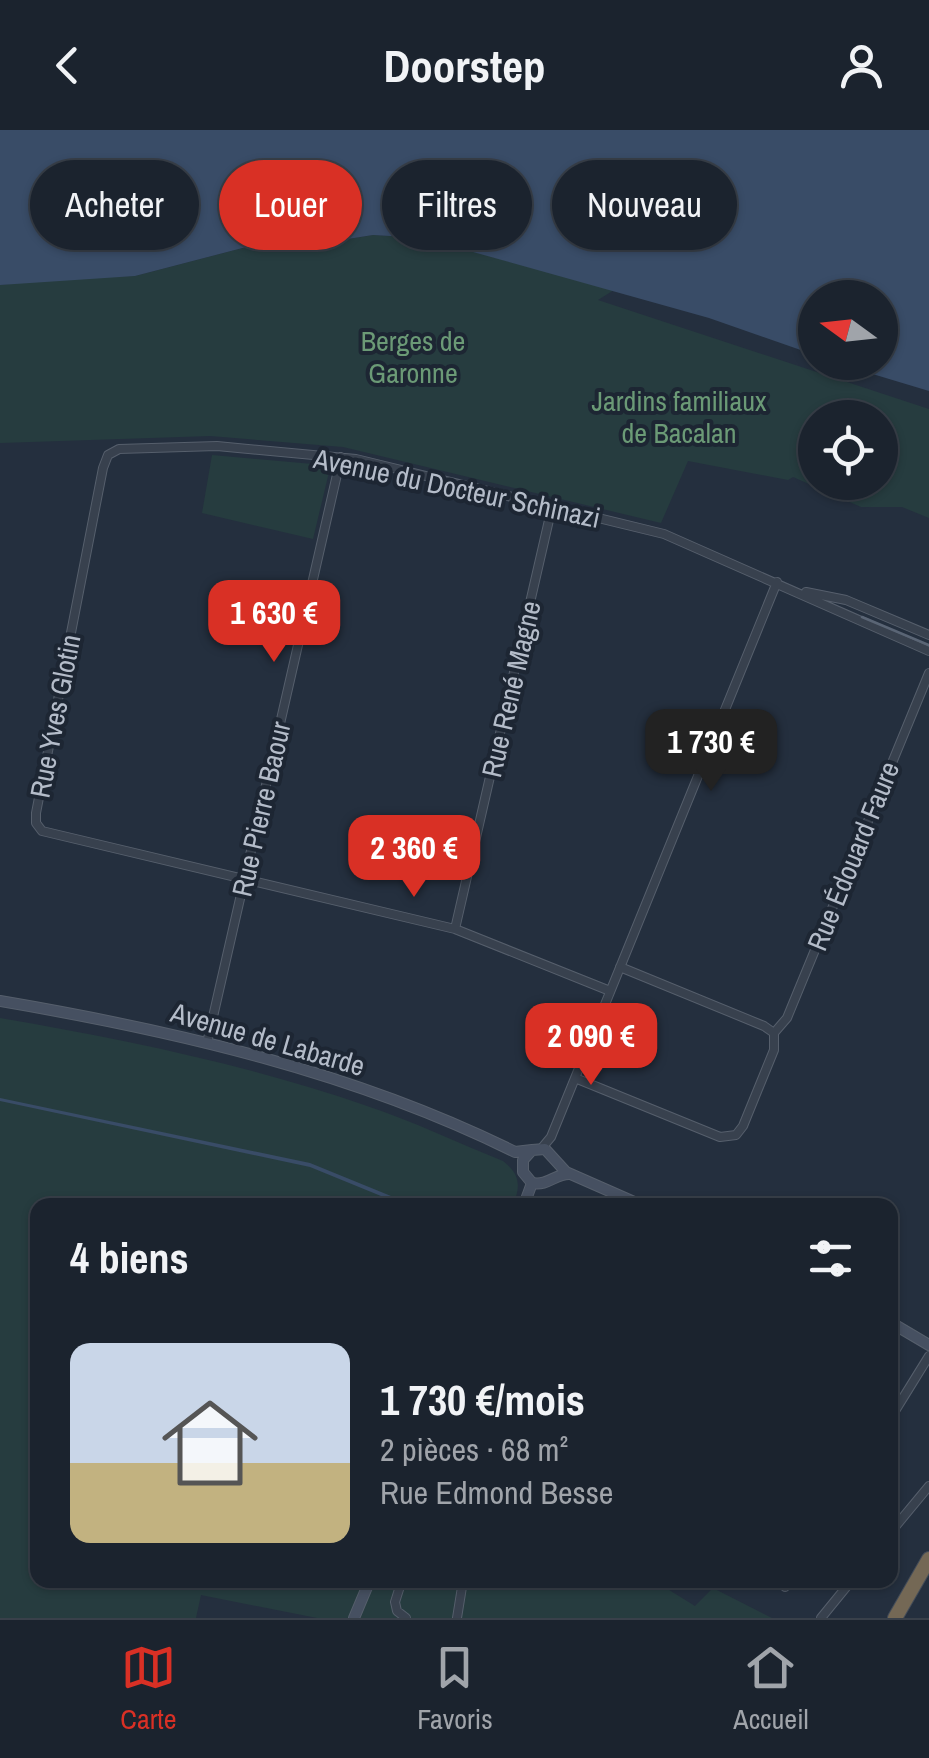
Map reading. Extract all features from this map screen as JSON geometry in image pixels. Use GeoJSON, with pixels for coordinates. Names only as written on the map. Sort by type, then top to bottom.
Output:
{"type":"FeatureCollection","features":[{"type":"Feature","properties":{"kind":"highway"},"geometry":{"type":"LineString","coordinates":[[895,1618],[929,1559]]}},
{"type":"Feature","properties":{"kind":"highway"},"geometry":{"type":"LineString","coordinates":[[906,1618],[929,1578]]}},
{"type":"Feature","properties":{"kind":"main road","name":"Avenue de Labarde"},"geometry":{"type":"LineString","coordinates":[[0,1001],[91,1016],[207,1043],[366,1089],[515,1152],[536,1150]]}},
{"type":"Feature","properties":{"kind":"main road"},"geometry":{"type":"LineString","coordinates":[[522,1164],[536,1150],[555,1158],[569,1174],[625,1198]]}},
{"type":"Feature","properties":{"kind":"main road"},"geometry":{"type":"LineString","coordinates":[[515,1152],[524,1175],[532,1183],[541,1184],[569,1174]]}},
{"type":"Feature","properties":{"kind":"main road"},"geometry":{"type":"LineString","coordinates":[[553,1178],[555,1158]]}},
{"type":"Feature","properties":{"kind":"main road"},"geometry":{"type":"LineString","coordinates":[[527,1198],[532,1183]]}},
{"type":"Feature","properties":{"kind":"main road"},"geometry":{"type":"LineString","coordinates":[[898,1327],[929,1345]]}},
{"type":"Feature","properties":{"kind":"main road"},"geometry":{"type":"LineString","coordinates":[[354,1618],[367,1588]]}},
{"type":"Feature","properties":{"kind":"street","name":"Avenue du Docteur Schinazi"},"geometry":{"type":"LineString","coordinates":[[108,455],[118,449],[217,446],[341,457],[552,507],[664,534],[929,651]]}},
{"type":"Feature","properties":{"kind":"street","name":"Rue Yves Glotin"},"geometry":{"type":"LineString","coordinates":[[108,455],[36,823],[52,836],[244,880]]}},
{"type":"Feature","properties":{"kind":"street","name":"Rue Pierre Baour"},"geometry":{"type":"LineString","coordinates":[[207,1043],[341,457]]}},
{"type":"Feature","properties":{"kind":"street","name":"Rue René Magne"},"geometry":{"type":"LineString","coordinates":[[456,929],[552,507]]}},
{"type":"Feature","properties":{"kind":"street"},"geometry":{"type":"LineString","coordinates":[[536,1150],[551,1137],[778,582]]}},
{"type":"Feature","properties":{"kind":"street","name":"Avenue du Docteur Schinazi"},"geometry":{"type":"LineString","coordinates":[[796,590],[846,600],[929,635]]}},
{"type":"Feature","properties":{"kind":"street","name":"Rue Édouard Faure"},"geometry":{"type":"LineString","coordinates":[[575,1078],[720,1137],[731,1137],[743,1126],[774,1050],[774,1032],[787,1018],[928,674],[929,651]]}},
{"type":"Feature","properties":{"kind":"street"},"geometry":{"type":"LineString","coordinates":[[244,880],[456,929],[610,992]]}},
{"type":"Feature","properties":{"kind":"street"},"geometry":{"type":"LineString","coordinates":[[620,967],[774,1032]]}},
{"type":"Feature","properties":{"kind":"street"},"geometry":{"type":"LineString","coordinates":[[551,1137],[555,1158]]}},
{"type":"Feature","properties":{"kind":"street"},"geometry":{"type":"LineString","coordinates":[[898,1406],[929,1356]]}},
{"type":"Feature","properties":{"kind":"street"},"geometry":{"type":"LineString","coordinates":[[898,1524],[929,1486]]}},
{"type":"Feature","properties":{"kind":"street"},"geometry":{"type":"LineString","coordinates":[[399,1588],[394,1602],[396,1611],[406,1618]]}},
{"type":"Feature","properties":{"kind":"street"},"geometry":{"type":"LineString","coordinates":[[457,1618],[462,1588]]}},
{"type":"Feature","properties":{"kind":"street"},"geometry":{"type":"LineString","coordinates":[[821,1618],[845,1588]]}},
{"type":"Feature","properties":{"kind":"green space","name":"Berges de Garonne"},"geometry":{"type":"Polygon","coordinates":[[[373,235],[382,236],[382,250],[467,250],[614,290],[598,300],[798,366],[798,380],[841,380],[929,409],[929,518],[902,507],[861,507],[845,500],[898,500],[898,400],[798,400],[798,479],[688,461],[661,523],[343,447],[210,436],[0,443],[0,285],[135,276],[235,250],[362,250],[362,237],[373,235]]]}},
{"type":"Feature","properties":{"kind":"green space"},"geometry":{"type":"Polygon","coordinates":[[[212,455],[324,465],[329,472],[313,539],[202,513],[212,455]]]}},
{"type":"Feature","properties":{"kind":"green space"},"geometry":{"type":"Polygon","coordinates":[[[0,1018],[185,1054],[322,1091],[401,1118],[503,1161],[516,1176],[518,1186],[515,1198],[30,1198],[30,1588],[666,1588],[695,1606],[713,1588],[772,1618],[317,1618],[201,1595],[196,1618],[0,1618],[0,1018]]]}},
{"type":"Feature","properties":{"kind":"water"},"geometry":{"type":"Polygon","coordinates":[[[0,130],[929,130],[929,391],[892,380],[898,380],[898,280],[798,280],[798,349],[709,318],[466,250],[532,250],[532,160],[382,160],[382,236],[362,237],[362,160],[219,160],[219,250],[235,250],[135,276],[0,285],[0,130]]]}},
{"type":"Feature","properties":{"kind":"water"},"geometry":{"type":"Polygon","coordinates":[[[0,1101],[310,1163],[396,1198],[386,1198],[310,1167],[0,1101]]]}},
{"type":"Feature","properties":{"kind":"tram line"},"geometry":{"type":"LineString","coordinates":[[862,617],[929,645]]}},
{"type":"Feature","properties":{"kind":"park label","name":"Jardins familiaux de Bacalan"},"geometry":{"type":"Point","coordinates":[679,417]}}]}
